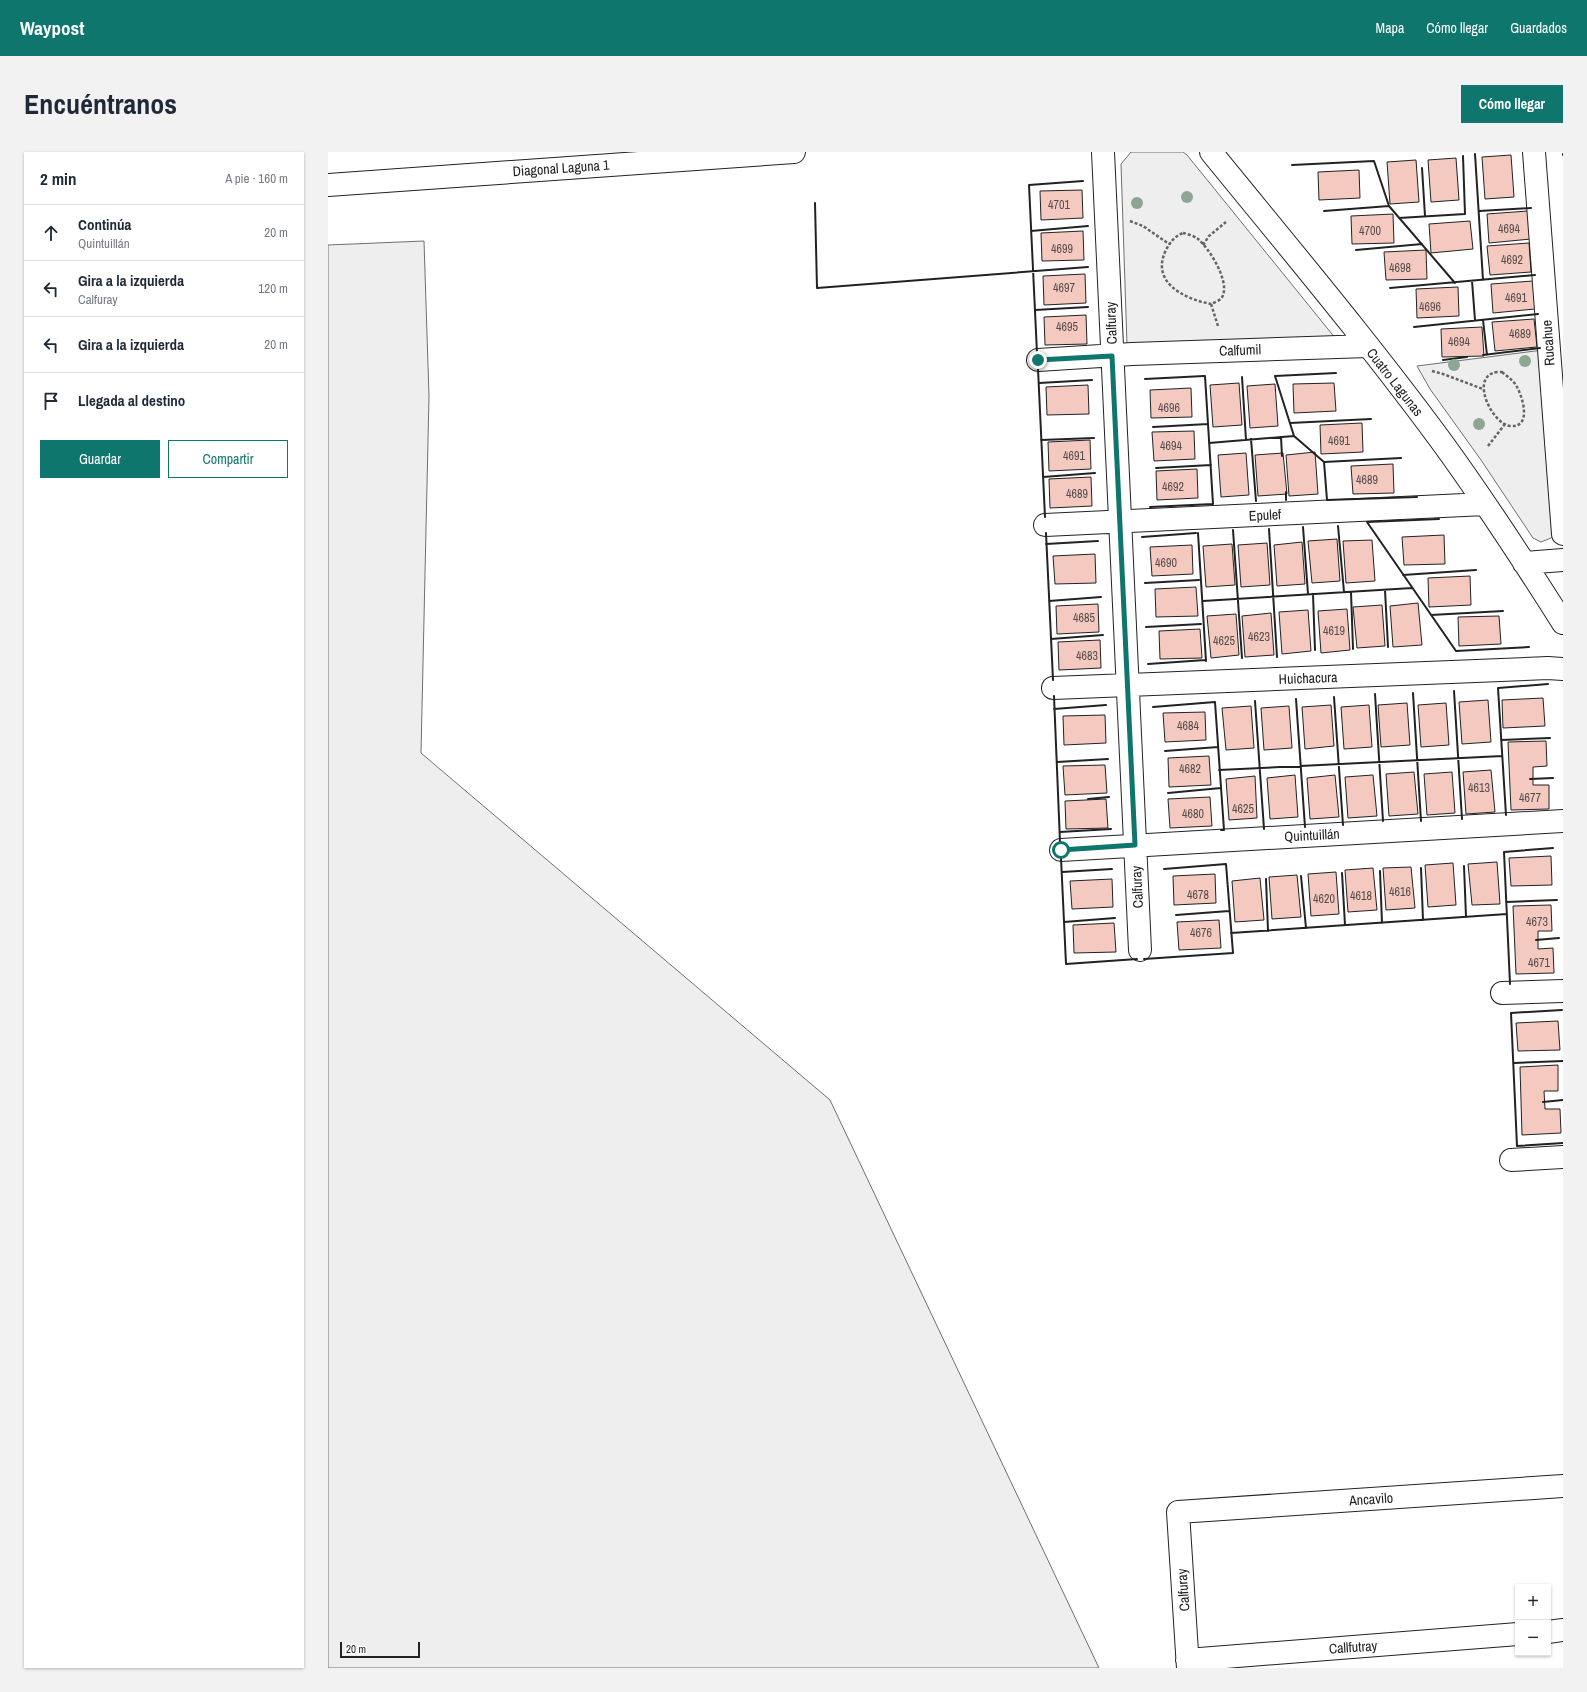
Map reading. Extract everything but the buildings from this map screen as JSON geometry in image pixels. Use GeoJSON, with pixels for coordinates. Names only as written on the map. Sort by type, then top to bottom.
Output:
{"type":"FeatureCollection","features":[{"type":"Feature","properties":{"kind":"street","name":"Diagonal Laguna 1"},"geometry":{"type":"LineString","coordinates":[[328,184],[695,156],[794,152]]}},
{"type":"Feature","properties":{"kind":"street","name":"Calfuray"},"geometry":{"type":"LineString","coordinates":[[1103,152],[1140,950]]}},
{"type":"Feature","properties":{"kind":"street","name":"Cuatro Lagunas"},"geometry":{"type":"LineString","coordinates":[[1211,152],[1368,346],[1432,428],[1485,504],[1563,623]]}},
{"type":"Feature","properties":{"kind":"street","name":"Rucahue"},"geometry":{"type":"LineString","coordinates":[[1534,152],[1563,534]]}},
{"type":"Feature","properties":{"kind":"street","name":"Calfumil"},"geometry":{"type":"LineString","coordinates":[[1038,360],[1368,346]]}},
{"type":"Feature","properties":{"kind":"street","name":"Epulef"},"geometry":{"type":"LineString","coordinates":[[1045,525],[1485,504]]}},
{"type":"Feature","properties":{"kind":"street"},"geometry":{"type":"LineString","coordinates":[[1524,563],[1563,560]]}},
{"type":"Feature","properties":{"kind":"street","name":"Huichacura"},"geometry":{"type":"LineString","coordinates":[[1053,688],[1563,669]]}},
{"type":"Feature","properties":{"kind":"street","name":"Quintuillán"},"geometry":{"type":"LineString","coordinates":[[1061,850],[1563,821]]}},
{"type":"Feature","properties":{"kind":"street"},"geometry":{"type":"LineString","coordinates":[[1502,993],[1563,991]]}},
{"type":"Feature","properties":{"kind":"street"},"geometry":{"type":"LineString","coordinates":[[1511,1160],[1563,1157]]}},
{"type":"Feature","properties":{"kind":"street","name":"Ancavilo"},"geometry":{"type":"LineString","coordinates":[[1178,1512],[1563,1486]]}},
{"type":"Feature","properties":{"kind":"street","name":"Calfuray"},"geometry":{"type":"LineString","coordinates":[[1178,1512],[1188,1664]]}},
{"type":"Feature","properties":{"kind":"street"},"geometry":{"type":"LineString","coordinates":[[1551,1632],[1563,1630]]}},
{"type":"Feature","properties":{"kind":"street","name":"Callfutray"},"geometry":{"type":"LineString","coordinates":[[1188,1664],[1515,1634]]}},
{"type":"Feature","properties":{"kind":"path"},"geometry":{"type":"LineString","coordinates":[[1127,220],[1134,221],[1143,226],[1169,244]]}},
{"type":"Feature","properties":{"kind":"path"},"geometry":{"type":"LineString","coordinates":[[1203,245],[1209,236],[1226,222]]}},
{"type":"Feature","properties":{"kind":"path"},"geometry":{"type":"LineString","coordinates":[[1183,233],[1198,239],[1203,245],[1219,270],[1224,284],[1224,294],[1219,300],[1211,304],[1187,297],[1166,280],[1161,268],[1162,258],[1169,244],[1177,235],[1183,233]]}},
{"type":"Feature","properties":{"kind":"path"},"geometry":{"type":"LineString","coordinates":[[1432,372],[1443,374],[1484,389]]}},
{"type":"Feature","properties":{"kind":"path"},"geometry":{"type":"LineString","coordinates":[[1502,372],[1516,386],[1524,406],[1525,416],[1522,422],[1514,426],[1505,424],[1492,412],[1485,400],[1484,389],[1486,380],[1492,373],[1502,372]]}},
{"type":"Feature","properties":{"kind":"path"},"geometry":{"type":"LineString","coordinates":[[1488,446],[1505,424]]}},
{"type":"Feature","properties":{"kind":"shaded area"},"geometry":{"type":"Polygon","coordinates":[[[1131,152],[1183,152],[1187,155],[1336,339],[1127,345],[1121,164],[1131,152]]]}},
{"type":"Feature","properties":{"kind":"shaded area"},"geometry":{"type":"Polygon","coordinates":[[[424,241],[429,396],[421,753],[830,1100],[1099,1668],[328,1668],[328,245],[424,241]]]}},
{"type":"Feature","properties":{"kind":"shaded area"},"geometry":{"type":"Polygon","coordinates":[[[1543,350],[1556,532],[1551,538],[1541,542],[1533,538],[1481,460],[1430,389],[1417,366],[1543,350]]]}},
{"type":"Feature","properties":{"kind":"wall"},"geometry":{"type":"LineString","coordinates":[[1475,154],[1483,280]]}},
{"type":"Feature","properties":{"kind":"wall"},"geometry":{"type":"LineString","coordinates":[[1399,218],[1465,214],[1463,156]]}},
{"type":"Feature","properties":{"kind":"wall"},"geometry":{"type":"LineString","coordinates":[[1292,165],[1374,161],[1389,206],[1455,283]]}},
{"type":"Feature","properties":{"kind":"wall"},"geometry":{"type":"LineString","coordinates":[[1422,168],[1425,216]]}},
{"type":"Feature","properties":{"kind":"wall"},"geometry":{"type":"LineString","coordinates":[[1037,353],[1029,185],[1083,181]]}},
{"type":"Feature","properties":{"kind":"wall"},"geometry":{"type":"LineString","coordinates":[[815,203],[817,288],[1088,267]]}},
{"type":"Feature","properties":{"kind":"wall"},"geometry":{"type":"LineString","coordinates":[[1324,211],[1389,206]]}},
{"type":"Feature","properties":{"kind":"wall"},"geometry":{"type":"LineString","coordinates":[[1479,211],[1531,208]]}},
{"type":"Feature","properties":{"kind":"wall"},"geometry":{"type":"LineString","coordinates":[[1031,231],[1088,226]]}},
{"type":"Feature","properties":{"kind":"wall"},"geometry":{"type":"LineString","coordinates":[[1356,250],[1422,244]]}},
{"type":"Feature","properties":{"kind":"wall"},"geometry":{"type":"LineString","coordinates":[[1390,288],[1535,275]]}},
{"type":"Feature","properties":{"kind":"wall"},"geometry":{"type":"LineString","coordinates":[[1472,281],[1475,320]]}},
{"type":"Feature","properties":{"kind":"wall"},"geometry":{"type":"LineString","coordinates":[[1035,310],[1088,307]]}},
{"type":"Feature","properties":{"kind":"wall"},"geometry":{"type":"LineString","coordinates":[[1414,327],[1538,314]]}},
{"type":"Feature","properties":{"kind":"wall"},"geometry":{"type":"LineString","coordinates":[[1483,320],[1487,355]]}},
{"type":"Feature","properties":{"kind":"wall"},"geometry":{"type":"LineString","coordinates":[[1483,355],[1540,348]]}},
{"type":"Feature","properties":{"kind":"wall"},"geometry":{"type":"LineString","coordinates":[[1443,360],[1467,357]]}},
{"type":"Feature","properties":{"kind":"wall"},"geometry":{"type":"LineString","coordinates":[[1038,369],[1045,517]]}},
{"type":"Feature","properties":{"kind":"wall"},"geometry":{"type":"LineString","coordinates":[[1327,500],[1324,462],[1294,436],[1275,376],[1336,373]]}},
{"type":"Feature","properties":{"kind":"wall"},"geometry":{"type":"LineString","coordinates":[[1145,379],[1204,376]]}},
{"type":"Feature","properties":{"kind":"wall"},"geometry":{"type":"LineString","coordinates":[[1150,507],[1213,504],[1205,376]]}},
{"type":"Feature","properties":{"kind":"wall"},"geometry":{"type":"LineString","coordinates":[[1242,377],[1246,440]]}},
{"type":"Feature","properties":{"kind":"wall"},"geometry":{"type":"LineString","coordinates":[[1039,383],[1092,380]]}},
{"type":"Feature","properties":{"kind":"wall"},"geometry":{"type":"LineString","coordinates":[[1290,423],[1371,419]]}},
{"type":"Feature","properties":{"kind":"wall"},"geometry":{"type":"LineString","coordinates":[[1153,427],[1208,424]]}},
{"type":"Feature","properties":{"kind":"wall"},"geometry":{"type":"LineString","coordinates":[[1209,443],[1294,436]]}},
{"type":"Feature","properties":{"kind":"wall"},"geometry":{"type":"LineString","coordinates":[[1281,437],[1282,456]]}},
{"type":"Feature","properties":{"kind":"wall"},"geometry":{"type":"LineString","coordinates":[[1041,440],[1094,438]]}},
{"type":"Feature","properties":{"kind":"wall"},"geometry":{"type":"LineString","coordinates":[[1251,439],[1256,501]]}},
{"type":"Feature","properties":{"kind":"wall"},"geometry":{"type":"LineString","coordinates":[[1324,462],[1401,458]]}},
{"type":"Feature","properties":{"kind":"wall"},"geometry":{"type":"LineString","coordinates":[[1156,468],[1211,465]]}},
{"type":"Feature","properties":{"kind":"wall"},"geometry":{"type":"LineString","coordinates":[[1043,477],[1095,473]]}},
{"type":"Feature","properties":{"kind":"wall"},"geometry":{"type":"LineString","coordinates":[[1286,492],[1286,500]]}},
{"type":"Feature","properties":{"kind":"wall"},"geometry":{"type":"LineString","coordinates":[[1327,500],[1417,497]]}},
{"type":"Feature","properties":{"kind":"wall"},"geometry":{"type":"LineString","coordinates":[[1367,522],[1439,519]]}},
{"type":"Feature","properties":{"kind":"wall"},"geometry":{"type":"LineString","coordinates":[[1367,522],[1456,651],[1529,647]]}},
{"type":"Feature","properties":{"kind":"wall"},"geometry":{"type":"LineString","coordinates":[[1338,526],[1344,592]]}},
{"type":"Feature","properties":{"kind":"wall"},"geometry":{"type":"LineString","coordinates":[[1303,527],[1308,594]]}},
{"type":"Feature","properties":{"kind":"wall"},"geometry":{"type":"LineString","coordinates":[[1269,529],[1277,657]]}},
{"type":"Feature","properties":{"kind":"wall"},"geometry":{"type":"LineString","coordinates":[[1233,530],[1242,658]]}},
{"type":"Feature","properties":{"kind":"wall"},"geometry":{"type":"LineString","coordinates":[[1046,533],[1053,680]]}},
{"type":"Feature","properties":{"kind":"wall"},"geometry":{"type":"LineString","coordinates":[[1142,537],[1196,533]]}},
{"type":"Feature","properties":{"kind":"wall"},"geometry":{"type":"LineString","coordinates":[[1198,533],[1206,661]]}},
{"type":"Feature","properties":{"kind":"wall"},"geometry":{"type":"LineString","coordinates":[[1046,544],[1098,541]]}},
{"type":"Feature","properties":{"kind":"wall"},"geometry":{"type":"LineString","coordinates":[[1403,575],[1476,570]]}},
{"type":"Feature","properties":{"kind":"wall"},"geometry":{"type":"LineString","coordinates":[[1145,583],[1199,580]]}},
{"type":"Feature","properties":{"kind":"wall"},"geometry":{"type":"LineString","coordinates":[[1203,601],[1412,588]]}},
{"type":"Feature","properties":{"kind":"wall"},"geometry":{"type":"LineString","coordinates":[[1385,590],[1388,647]]}},
{"type":"Feature","properties":{"kind":"wall"},"geometry":{"type":"LineString","coordinates":[[1351,592],[1353,649]]}},
{"type":"Feature","properties":{"kind":"wall"},"geometry":{"type":"LineString","coordinates":[[1313,594],[1315,650]]}},
{"type":"Feature","properties":{"kind":"wall"},"geometry":{"type":"LineString","coordinates":[[1049,601],[1101,597]]}},
{"type":"Feature","properties":{"kind":"wall"},"geometry":{"type":"LineString","coordinates":[[1431,615],[1503,611]]}},
{"type":"Feature","properties":{"kind":"wall"},"geometry":{"type":"LineString","coordinates":[[1146,627],[1201,624]]}},
{"type":"Feature","properties":{"kind":"wall"},"geometry":{"type":"LineString","coordinates":[[1051,639],[1103,635]]}},
{"type":"Feature","properties":{"kind":"wall"},"geometry":{"type":"LineString","coordinates":[[1148,664],[1205,660]]}},
{"type":"Feature","properties":{"kind":"wall"},"geometry":{"type":"LineString","coordinates":[[1506,815],[1498,688],[1548,684]]}},
{"type":"Feature","properties":{"kind":"wall"},"geometry":{"type":"LineString","coordinates":[[1454,691],[1462,819]]}},
{"type":"Feature","properties":{"kind":"wall"},"geometry":{"type":"LineString","coordinates":[[1413,693],[1421,821]]}},
{"type":"Feature","properties":{"kind":"wall"},"geometry":{"type":"LineString","coordinates":[[1375,694],[1383,821]]}},
{"type":"Feature","properties":{"kind":"wall"},"geometry":{"type":"LineString","coordinates":[[1054,696],[1060,842]]}},
{"type":"Feature","properties":{"kind":"wall"},"geometry":{"type":"LineString","coordinates":[[1334,697],[1343,825]]}},
{"type":"Feature","properties":{"kind":"wall"},"geometry":{"type":"LineString","coordinates":[[1296,699],[1305,827]]}},
{"type":"Feature","properties":{"kind":"wall"},"geometry":{"type":"LineString","coordinates":[[1255,701],[1264,829]]}},
{"type":"Feature","properties":{"kind":"wall"},"geometry":{"type":"LineString","coordinates":[[1153,707],[1215,702],[1224,830],[1221,830]]}},
{"type":"Feature","properties":{"kind":"wall"},"geometry":{"type":"LineString","coordinates":[[1054,709],[1106,705]]}},
{"type":"Feature","properties":{"kind":"wall"},"geometry":{"type":"LineString","coordinates":[[1501,740],[1550,738]]}},
{"type":"Feature","properties":{"kind":"wall"},"geometry":{"type":"LineString","coordinates":[[1165,751],[1218,747]]}},
{"type":"Feature","properties":{"kind":"wall"},"geometry":{"type":"LineString","coordinates":[[1219,770],[1502,756]]}},
{"type":"Feature","properties":{"kind":"wall"},"geometry":{"type":"LineString","coordinates":[[1057,762],[1108,759]]}},
{"type":"Feature","properties":{"kind":"wall"},"geometry":{"type":"LineString","coordinates":[[1530,779],[1553,778]]}},
{"type":"Feature","properties":{"kind":"wall"},"geometry":{"type":"LineString","coordinates":[[1168,793],[1221,788]]}},
{"type":"Feature","properties":{"kind":"wall"},"geometry":{"type":"LineString","coordinates":[[1088,799],[1109,797]]}},
{"type":"Feature","properties":{"kind":"wall"},"geometry":{"type":"LineString","coordinates":[[1060,832],[1111,829]]}},
{"type":"Feature","properties":{"kind":"wall"},"geometry":{"type":"LineString","coordinates":[[1510,984],[1504,852],[1553,848]]}},
{"type":"Feature","properties":{"kind":"wall"},"geometry":{"type":"LineString","coordinates":[[1061,858],[1066,964],[1137,959]]}},
{"type":"Feature","properties":{"kind":"wall"},"geometry":{"type":"LineString","coordinates":[[1144,959],[1233,953],[1226,864],[1164,869]]}},
{"type":"Feature","properties":{"kind":"wall"},"geometry":{"type":"LineString","coordinates":[[1464,866],[1466,917]]}},
{"type":"Feature","properties":{"kind":"wall"},"geometry":{"type":"LineString","coordinates":[[1421,868],[1423,920]]}},
{"type":"Feature","properties":{"kind":"wall"},"geometry":{"type":"LineString","coordinates":[[1062,872],[1112,869]]}},
{"type":"Feature","properties":{"kind":"wall"},"geometry":{"type":"LineString","coordinates":[[1380,871],[1382,923]]}},
{"type":"Feature","properties":{"kind":"wall"},"geometry":{"type":"LineString","coordinates":[[1342,873],[1345,925]]}},
{"type":"Feature","properties":{"kind":"wall"},"geometry":{"type":"LineString","coordinates":[[1301,876],[1306,928]]}},
{"type":"Feature","properties":{"kind":"wall"},"geometry":{"type":"LineString","coordinates":[[1266,879],[1268,931]]}},
{"type":"Feature","properties":{"kind":"wall"},"geometry":{"type":"LineString","coordinates":[[1506,902],[1557,900]]}},
{"type":"Feature","properties":{"kind":"wall"},"geometry":{"type":"LineString","coordinates":[[1176,915],[1229,911]]}},
{"type":"Feature","properties":{"kind":"wall"},"geometry":{"type":"LineString","coordinates":[[1231,933],[1507,914]]}},
{"type":"Feature","properties":{"kind":"wall"},"geometry":{"type":"LineString","coordinates":[[1064,922],[1115,918]]}},
{"type":"Feature","properties":{"kind":"wall"},"geometry":{"type":"LineString","coordinates":[[1536,940],[1559,938]]}},
{"type":"Feature","properties":{"kind":"wall"},"geometry":{"type":"LineString","coordinates":[[1562,1010],[1511,1013],[1517,1146],[1563,1143]]}},
{"type":"Feature","properties":{"kind":"wall"},"geometry":{"type":"LineString","coordinates":[[1514,1063],[1563,1061]]}},
{"type":"Feature","properties":{"kind":"wall"},"geometry":{"type":"LineString","coordinates":[[1543,1102],[1563,1100]]}},
{"type":"Feature","properties":{"kind":"route"},"geometry":{"type":"LineString","coordinates":[[1038,360],[1112,356],[1135,845],[1061,850]]}}]}
